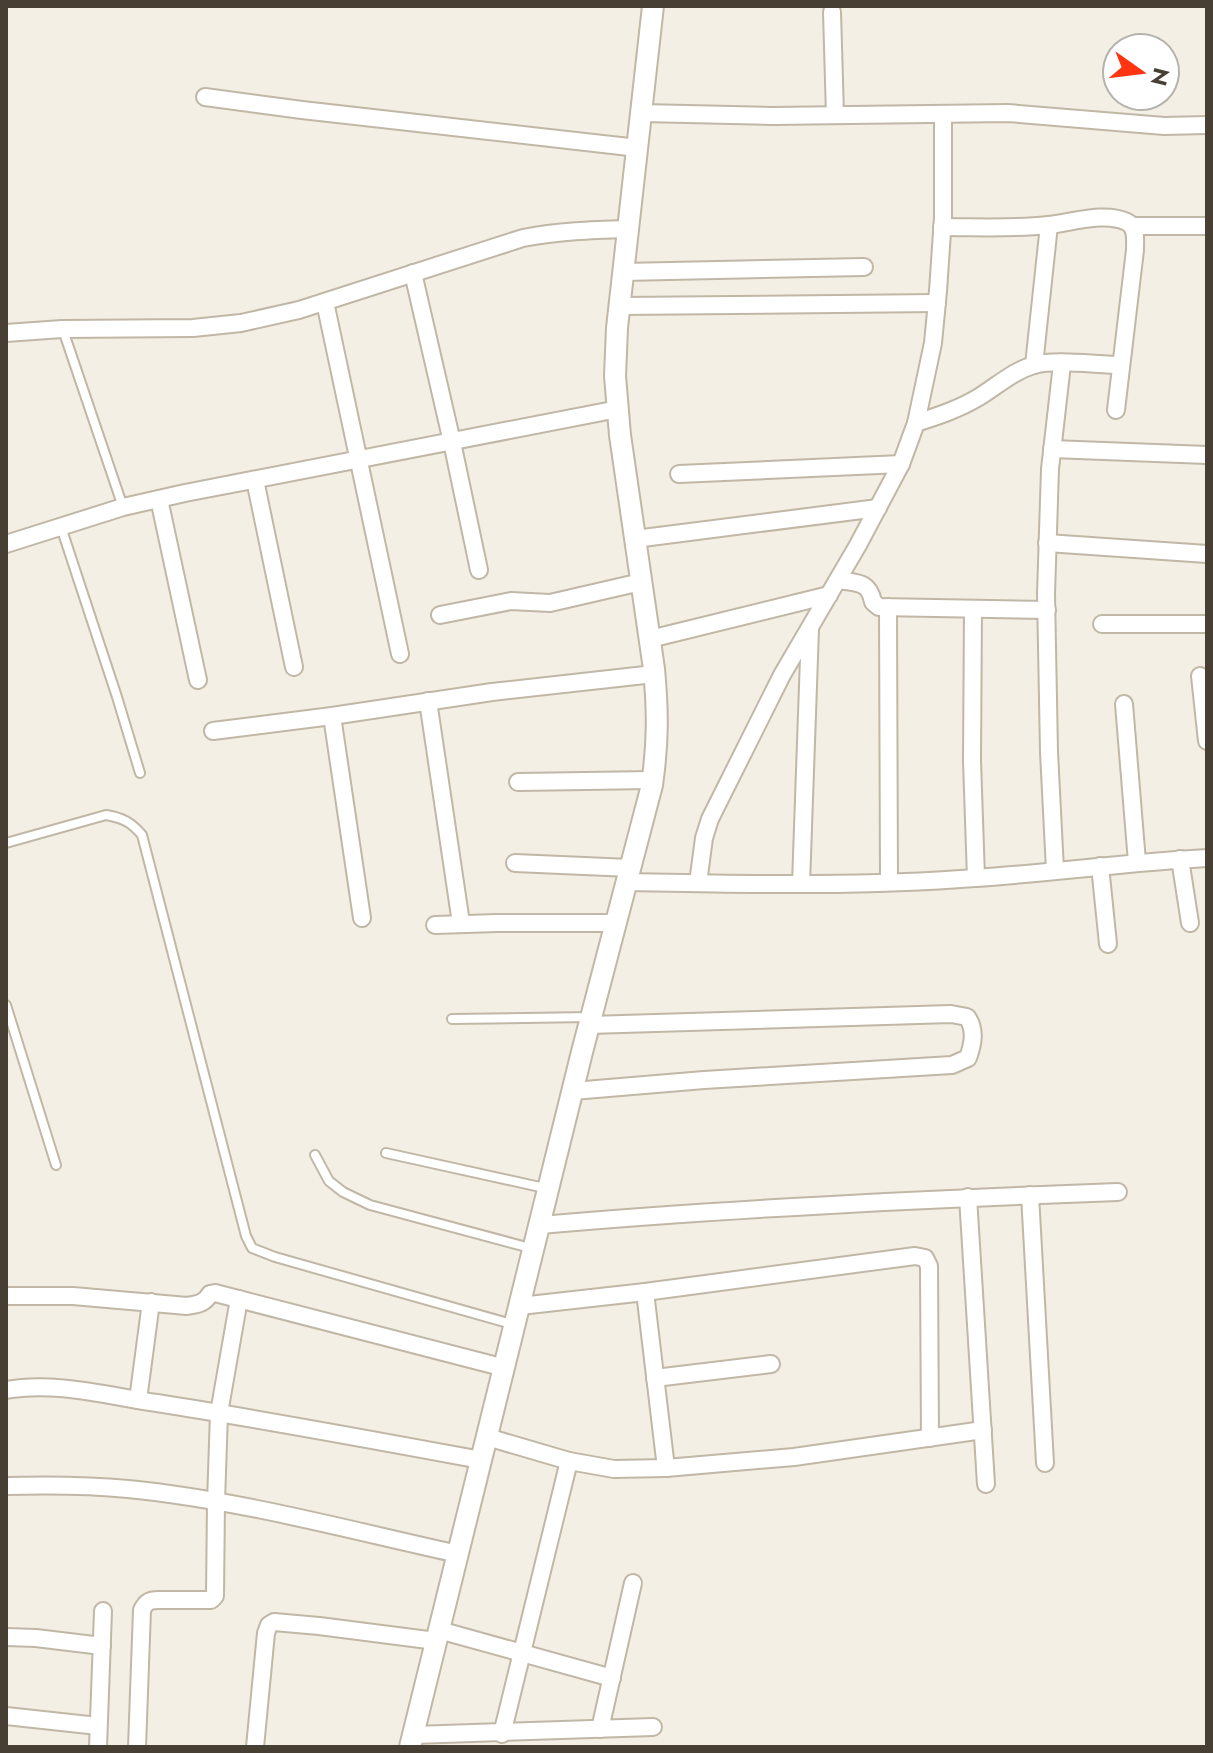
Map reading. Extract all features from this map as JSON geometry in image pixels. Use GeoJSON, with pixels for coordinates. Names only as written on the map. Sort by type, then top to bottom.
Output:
{"type":"FeatureCollection","features":[{"type":"Feature","properties":{"kind":"street"},"geometry":{"type":"LineString","coordinates":[[653,6],[623,272],[615,376],[658,704],[652,780],[412,1741],[653,1727]]}},
{"type":"Feature","properties":{"kind":"street"},"geometry":{"type":"LineString","coordinates":[[832,12],[835,115]]}},
{"type":"Feature","properties":{"kind":"street"},"geometry":{"type":"LineString","coordinates":[[205,97],[638,148]]}},
{"type":"Feature","properties":{"kind":"street"},"geometry":{"type":"LineString","coordinates":[[642,113],[1008,113],[1164,126],[1207,125]]}},
{"type":"Feature","properties":{"kind":"street"},"geometry":{"type":"LineString","coordinates":[[698,883],[710,819],[782,675],[901,464],[916,423],[933,343],[937,303],[942,227],[943,114]]}},
{"type":"Feature","properties":{"kind":"street"},"geometry":{"type":"LineString","coordinates":[[942,227],[1049,225],[1104,218],[1126,221],[1132,226],[1135,250],[1116,410]]}},
{"type":"Feature","properties":{"kind":"street"},"geometry":{"type":"LineString","coordinates":[[1034,365],[1049,225]]}},
{"type":"Feature","properties":{"kind":"street"},"geometry":{"type":"LineString","coordinates":[[1132,226],[1207,226]]}},
{"type":"Feature","properties":{"kind":"street"},"geometry":{"type":"LineString","coordinates":[[6,333],[62,329],[193,328],[241,323],[325,302],[523,238],[546,233],[628,229]]}},
{"type":"Feature","properties":{"kind":"street"},"geometry":{"type":"LineString","coordinates":[[623,272],[864,267]]}},
{"type":"Feature","properties":{"kind":"street"},"geometry":{"type":"LineString","coordinates":[[413,273],[479,570]]}},
{"type":"Feature","properties":{"kind":"street"},"geometry":{"type":"LineString","coordinates":[[325,302],[400,654]]}},
{"type":"Feature","properties":{"kind":"street"},"geometry":{"type":"LineString","coordinates":[[620,306],[937,303]]}},
{"type":"Feature","properties":{"kind":"street"},"geometry":{"type":"LineString","coordinates":[[1055,870],[1049,752],[1047,543],[1052,449],[1062,364]]}},
{"type":"Feature","properties":{"kind":"street"},"geometry":{"type":"LineString","coordinates":[[916,423],[954,410],[1034,365],[1121,365]]}},
{"type":"Feature","properties":{"kind":"street"},"geometry":{"type":"LineString","coordinates":[[6,544],[123,507],[159,499],[618,409]]}},
{"type":"Feature","properties":{"kind":"street"},"geometry":{"type":"LineString","coordinates":[[1052,449],[1207,455]]}},
{"type":"Feature","properties":{"kind":"street"},"geometry":{"type":"LineString","coordinates":[[679,474],[901,464]]}},
{"type":"Feature","properties":{"kind":"street"},"geometry":{"type":"LineString","coordinates":[[255,480],[294,667]]}},
{"type":"Feature","properties":{"kind":"street"},"geometry":{"type":"LineString","coordinates":[[159,499],[198,680]]}},
{"type":"Feature","properties":{"kind":"street"},"geometry":{"type":"LineString","coordinates":[[635,539],[878,508]]}},
{"type":"Feature","properties":{"kind":"street"},"geometry":{"type":"LineString","coordinates":[[1047,543],[1207,554]]}},
{"type":"Feature","properties":{"kind":"street"},"geometry":{"type":"LineString","coordinates":[[440,615],[511,601],[550,603],[641,582]]}},
{"type":"Feature","properties":{"kind":"street"},"geometry":{"type":"LineString","coordinates":[[650,639],[834,587],[867,587],[873,602],[879,607],[1047,610]]}},
{"type":"Feature","properties":{"kind":"street"},"geometry":{"type":"LineString","coordinates":[[888,607],[889,882]]}},
{"type":"Feature","properties":{"kind":"street"},"geometry":{"type":"LineString","coordinates":[[973,609],[972,761],[976,878]]}},
{"type":"Feature","properties":{"kind":"street"},"geometry":{"type":"LineString","coordinates":[[1102,624],[1207,624]]}},
{"type":"Feature","properties":{"kind":"street"},"geometry":{"type":"LineString","coordinates":[[801,884],[810,627]]}},
{"type":"Feature","properties":{"kind":"street"},"geometry":{"type":"LineString","coordinates":[[213,731],[492,692],[654,674]]}},
{"type":"Feature","properties":{"kind":"street"},"geometry":{"type":"LineString","coordinates":[[1200,676],[1207,741]]}},
{"type":"Feature","properties":{"kind":"street"},"geometry":{"type":"LineString","coordinates":[[428,701],[461,923]]}},
{"type":"Feature","properties":{"kind":"street"},"geometry":{"type":"LineString","coordinates":[[1124,704],[1137,862]]}},
{"type":"Feature","properties":{"kind":"street"},"geometry":{"type":"LineString","coordinates":[[332,716],[362,918]]}},
{"type":"Feature","properties":{"kind":"street"},"geometry":{"type":"LineString","coordinates":[[518,782],[652,780]]}},
{"type":"Feature","properties":{"kind":"street"},"geometry":{"type":"LineString","coordinates":[[515,863],[698,883],[801,884],[976,878],[1207,858]]}},
{"type":"Feature","properties":{"kind":"street"},"geometry":{"type":"LineString","coordinates":[[1180,859],[1190,923]]}},
{"type":"Feature","properties":{"kind":"street"},"geometry":{"type":"LineString","coordinates":[[1100,866],[1108,944]]}},
{"type":"Feature","properties":{"kind":"street"},"geometry":{"type":"LineString","coordinates":[[435,925],[616,923]]}},
{"type":"Feature","properties":{"kind":"street"},"geometry":{"type":"LineString","coordinates":[[573,1091],[952,1065],[968,1058],[974,1035],[967,1017],[951,1014],[590,1021]]}},
{"type":"Feature","properties":{"kind":"street"},"geometry":{"type":"LineString","coordinates":[[540,1225],[665,1214],[1118,1192]]}},
{"type":"Feature","properties":{"kind":"street"},"geometry":{"type":"LineString","coordinates":[[1030,1195],[1045,1463]]}},
{"type":"Feature","properties":{"kind":"street"},"geometry":{"type":"LineString","coordinates":[[968,1197],[986,1484]]}},
{"type":"Feature","properties":{"kind":"street"},"geometry":{"type":"LineString","coordinates":[[518,1316],[645,1292],[915,1256],[925,1258],[929,1266],[930,1438]]}},
{"type":"Feature","properties":{"kind":"street"},"geometry":{"type":"LineString","coordinates":[[645,1292],[666,1468]]}},
{"type":"Feature","properties":{"kind":"street"},"geometry":{"type":"LineString","coordinates":[[6,1296],[73,1296],[187,1306],[200,1304],[215,1293],[505,1368]]}},
{"type":"Feature","properties":{"kind":"street"},"geometry":{"type":"LineString","coordinates":[[137,1747],[142,1610],[145,1603],[151,1600],[211,1600],[217,1589],[219,1413],[239,1299]]}},
{"type":"Feature","properties":{"kind":"street"},"geometry":{"type":"LineString","coordinates":[[138,1400],[151,1302]]}},
{"type":"Feature","properties":{"kind":"street"},"geometry":{"type":"LineString","coordinates":[[655,1378],[771,1364]]}},
{"type":"Feature","properties":{"kind":"street"},"geometry":{"type":"LineString","coordinates":[[6,1390],[47,1387],[138,1400],[481,1460]]}},
{"type":"Feature","properties":{"kind":"street"},"geometry":{"type":"LineString","coordinates":[[487,1437],[569,1461],[614,1469],[666,1468],[794,1457],[983,1430]]}},
{"type":"Feature","properties":{"kind":"street"},"geometry":{"type":"LineString","coordinates":[[502,1734],[569,1461]]}},
{"type":"Feature","properties":{"kind":"street"},"geometry":{"type":"LineString","coordinates":[[6,1486],[71,1485],[129,1489],[216,1502],[458,1554]]}},
{"type":"Feature","properties":{"kind":"street"},"geometry":{"type":"LineString","coordinates":[[600,1729],[633,1583]]}},
{"type":"Feature","properties":{"kind":"street"},"geometry":{"type":"LineString","coordinates":[[98,1747],[103,1611]]}},
{"type":"Feature","properties":{"kind":"street"},"geometry":{"type":"LineString","coordinates":[[255,1747],[266,1633],[274,1622],[438,1635],[612,1678]]}},
{"type":"Feature","properties":{"kind":"street"},"geometry":{"type":"LineString","coordinates":[[6,1637],[102,1646]]}},
{"type":"Feature","properties":{"kind":"street"},"geometry":{"type":"LineString","coordinates":[[6,1716],[98,1726]]}},
{"type":"Feature","properties":{"kind":"lane"},"geometry":{"type":"LineString","coordinates":[[62,329],[123,507]]}},
{"type":"Feature","properties":{"kind":"lane"},"geometry":{"type":"LineString","coordinates":[[61,526],[140,773]]}},
{"type":"Feature","properties":{"kind":"lane"},"geometry":{"type":"LineString","coordinates":[[6,843],[106,815],[133,824],[142,835],[246,1236],[252,1248],[275,1257],[518,1316]]}},
{"type":"Feature","properties":{"kind":"lane"},"geometry":{"type":"LineString","coordinates":[[6,1005],[56,1165]]}},
{"type":"Feature","properties":{"kind":"lane"},"geometry":{"type":"LineString","coordinates":[[452,1019],[590,1021]]}},
{"type":"Feature","properties":{"kind":"lane"},"geometry":{"type":"LineString","coordinates":[[386,1153],[550,1189]]}},
{"type":"Feature","properties":{"kind":"lane"},"geometry":{"type":"LineString","coordinates":[[315,1155],[329,1181],[343,1192],[370,1205],[534,1250]]}}]}
